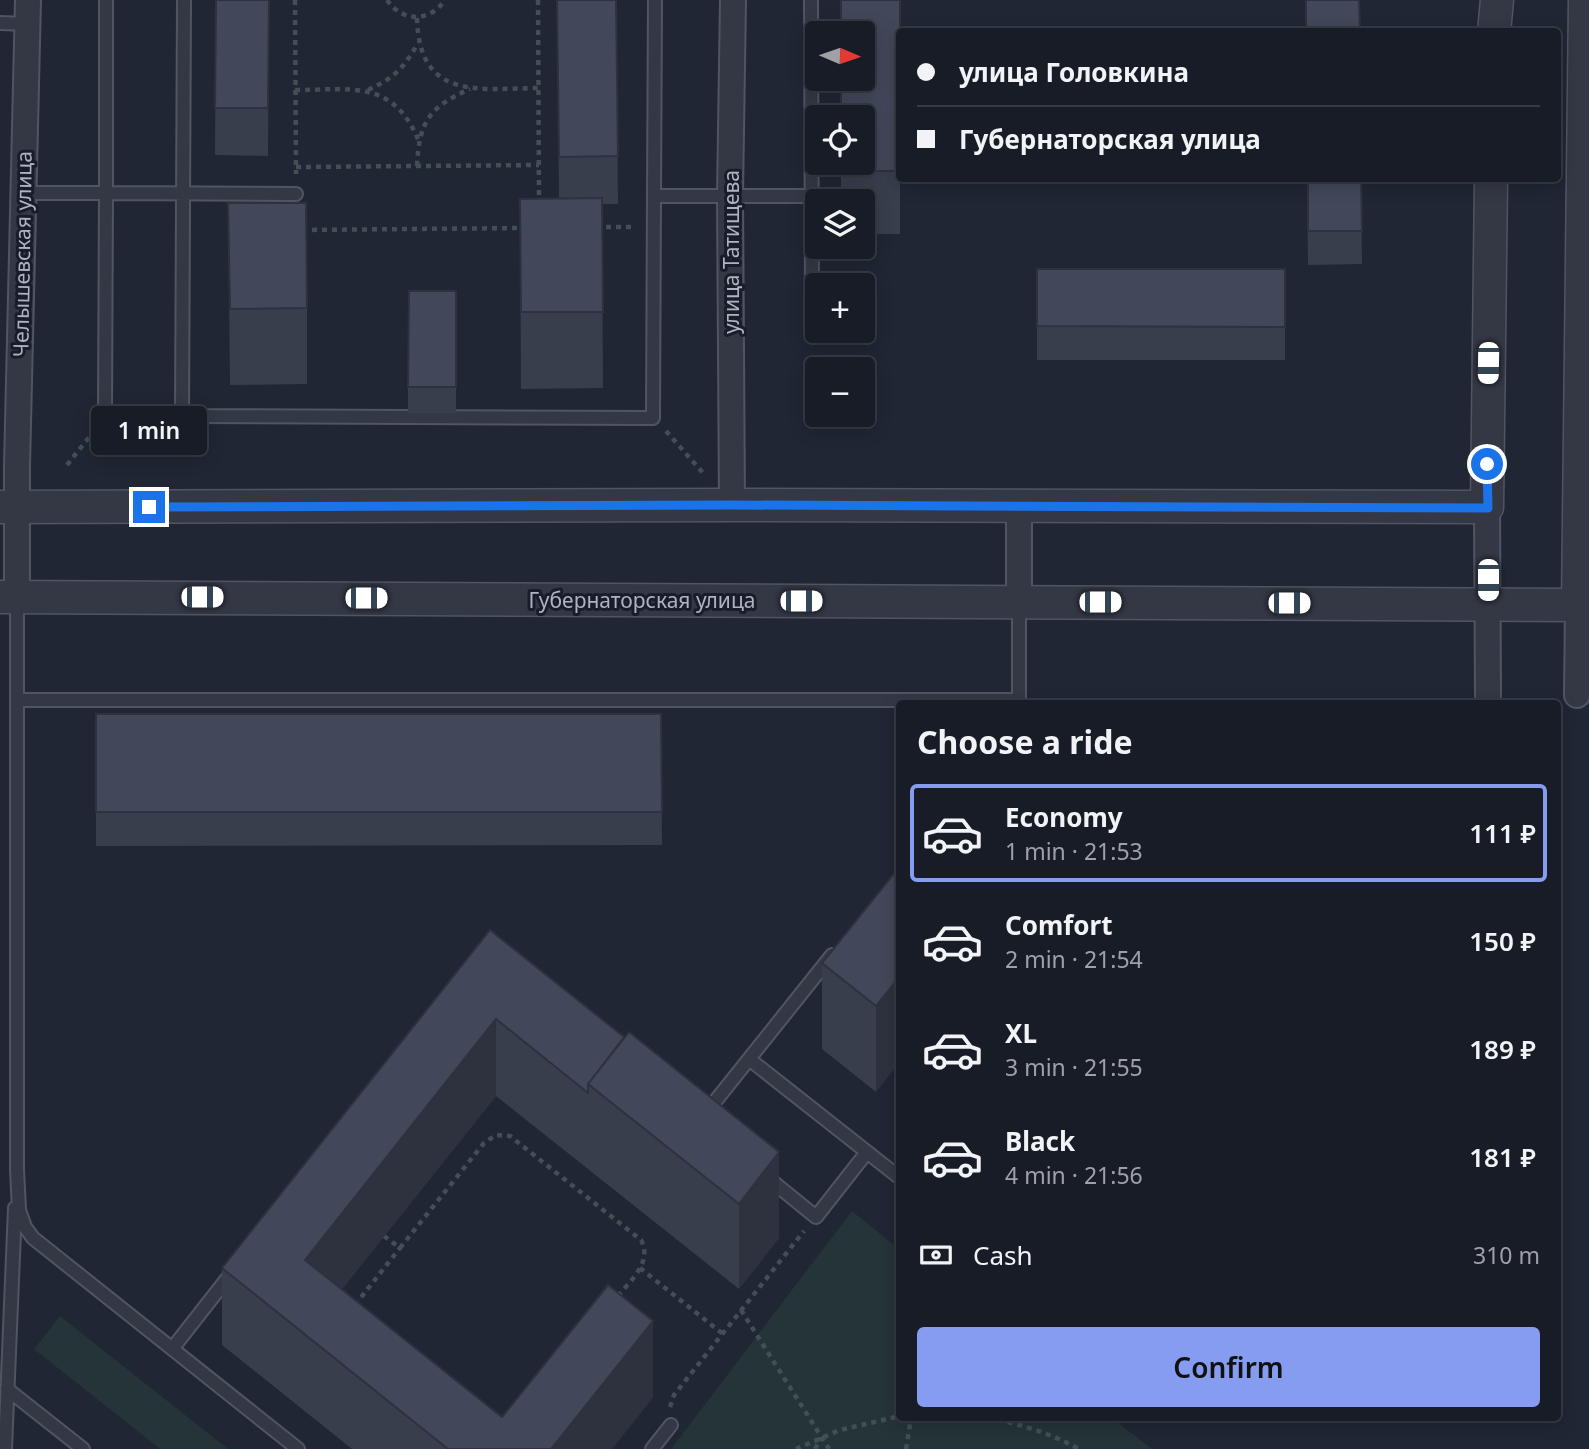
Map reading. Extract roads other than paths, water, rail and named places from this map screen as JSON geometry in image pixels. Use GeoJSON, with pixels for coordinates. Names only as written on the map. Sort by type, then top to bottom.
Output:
{"type":"FeatureCollection","features":[{"type":"Feature","properties":{"kind":"street","name":"улица Татищева"},"geometry":{"type":"LineString","coordinates":[[732,505],[730,196],[733,0]]}},
{"type":"Feature","properties":{"kind":"street"},"geometry":{"type":"LineString","coordinates":[[1494,28],[1497,0]]}},
{"type":"Feature","properties":{"kind":"street"},"geometry":{"type":"LineString","coordinates":[[1577,695],[1585,0]]}},
{"type":"Feature","properties":{"kind":"street","name":"Челышевская улица"},"geometry":{"type":"LineString","coordinates":[[9,597],[9,507],[23,193],[27,12]]}},
{"type":"Feature","properties":{"kind":"street"},"geometry":{"type":"LineString","coordinates":[[1488,696],[1491,182]]}},
{"type":"Feature","properties":{"kind":"street"},"geometry":{"type":"LineString","coordinates":[[9,507],[732,505],[1488,508]]}},
{"type":"Feature","properties":{"kind":"street"},"geometry":{"type":"LineString","coordinates":[[1019,506],[1019,602]]}},
{"type":"Feature","properties":{"kind":"street","name":"Губернаторская улица"},"geometry":{"type":"LineString","coordinates":[[9,597],[1578,605]]}},
{"type":"Feature","properties":{"kind":"lane"},"geometry":{"type":"LineString","coordinates":[[106,0],[105,416],[653,418],[654,0]]}},
{"type":"Feature","properties":{"kind":"lane"},"geometry":{"type":"LineString","coordinates":[[183,416],[184,0]]}},
{"type":"Feature","properties":{"kind":"lane"},"geometry":{"type":"LineString","coordinates":[[811,0],[812,189]]}},
{"type":"Feature","properties":{"kind":"lane"},"geometry":{"type":"LineString","coordinates":[[0,23],[27,12]]}},
{"type":"Feature","properties":{"kind":"lane"},"geometry":{"type":"LineString","coordinates":[[23,193],[296,194]]}},
{"type":"Feature","properties":{"kind":"lane"},"geometry":{"type":"LineString","coordinates":[[654,196],[805,195]]}},
{"type":"Feature","properties":{"kind":"lane"},"geometry":{"type":"LineString","coordinates":[[5,1449],[17,1170],[18,700],[9,597]]}},
{"type":"Feature","properties":{"kind":"lane"},"geometry":{"type":"LineString","coordinates":[[1019,602],[1019,700]]}},
{"type":"Feature","properties":{"kind":"lane"},"geometry":{"type":"LineString","coordinates":[[18,700],[896,702]]}},
{"type":"Feature","properties":{"kind":"lane"},"geometry":{"type":"LineString","coordinates":[[698,1123],[841,943]]}},
{"type":"Feature","properties":{"kind":"lane"},"geometry":{"type":"LineString","coordinates":[[749,1059],[896,1175]]}},
{"type":"Feature","properties":{"kind":"lane"},"geometry":{"type":"LineString","coordinates":[[688,1114],[709,1131]]}},
{"type":"Feature","properties":{"kind":"lane"},"geometry":{"type":"LineString","coordinates":[[762,1174],[816,1217],[867,1153]]}},
{"type":"Feature","properties":{"kind":"lane"},"geometry":{"type":"LineString","coordinates":[[17,1170],[19,1210],[25,1227],[33,1238],[298,1449]]}},
{"type":"Feature","properties":{"kind":"lane"},"geometry":{"type":"LineString","coordinates":[[172,1349],[240,1262]]}},
{"type":"Feature","properties":{"kind":"lane"},"geometry":{"type":"LineString","coordinates":[[7,1389],[83,1449]]}},
{"type":"Feature","properties":{"kind":"lane"},"geometry":{"type":"LineString","coordinates":[[652,1449],[671,1425]]}}]}
